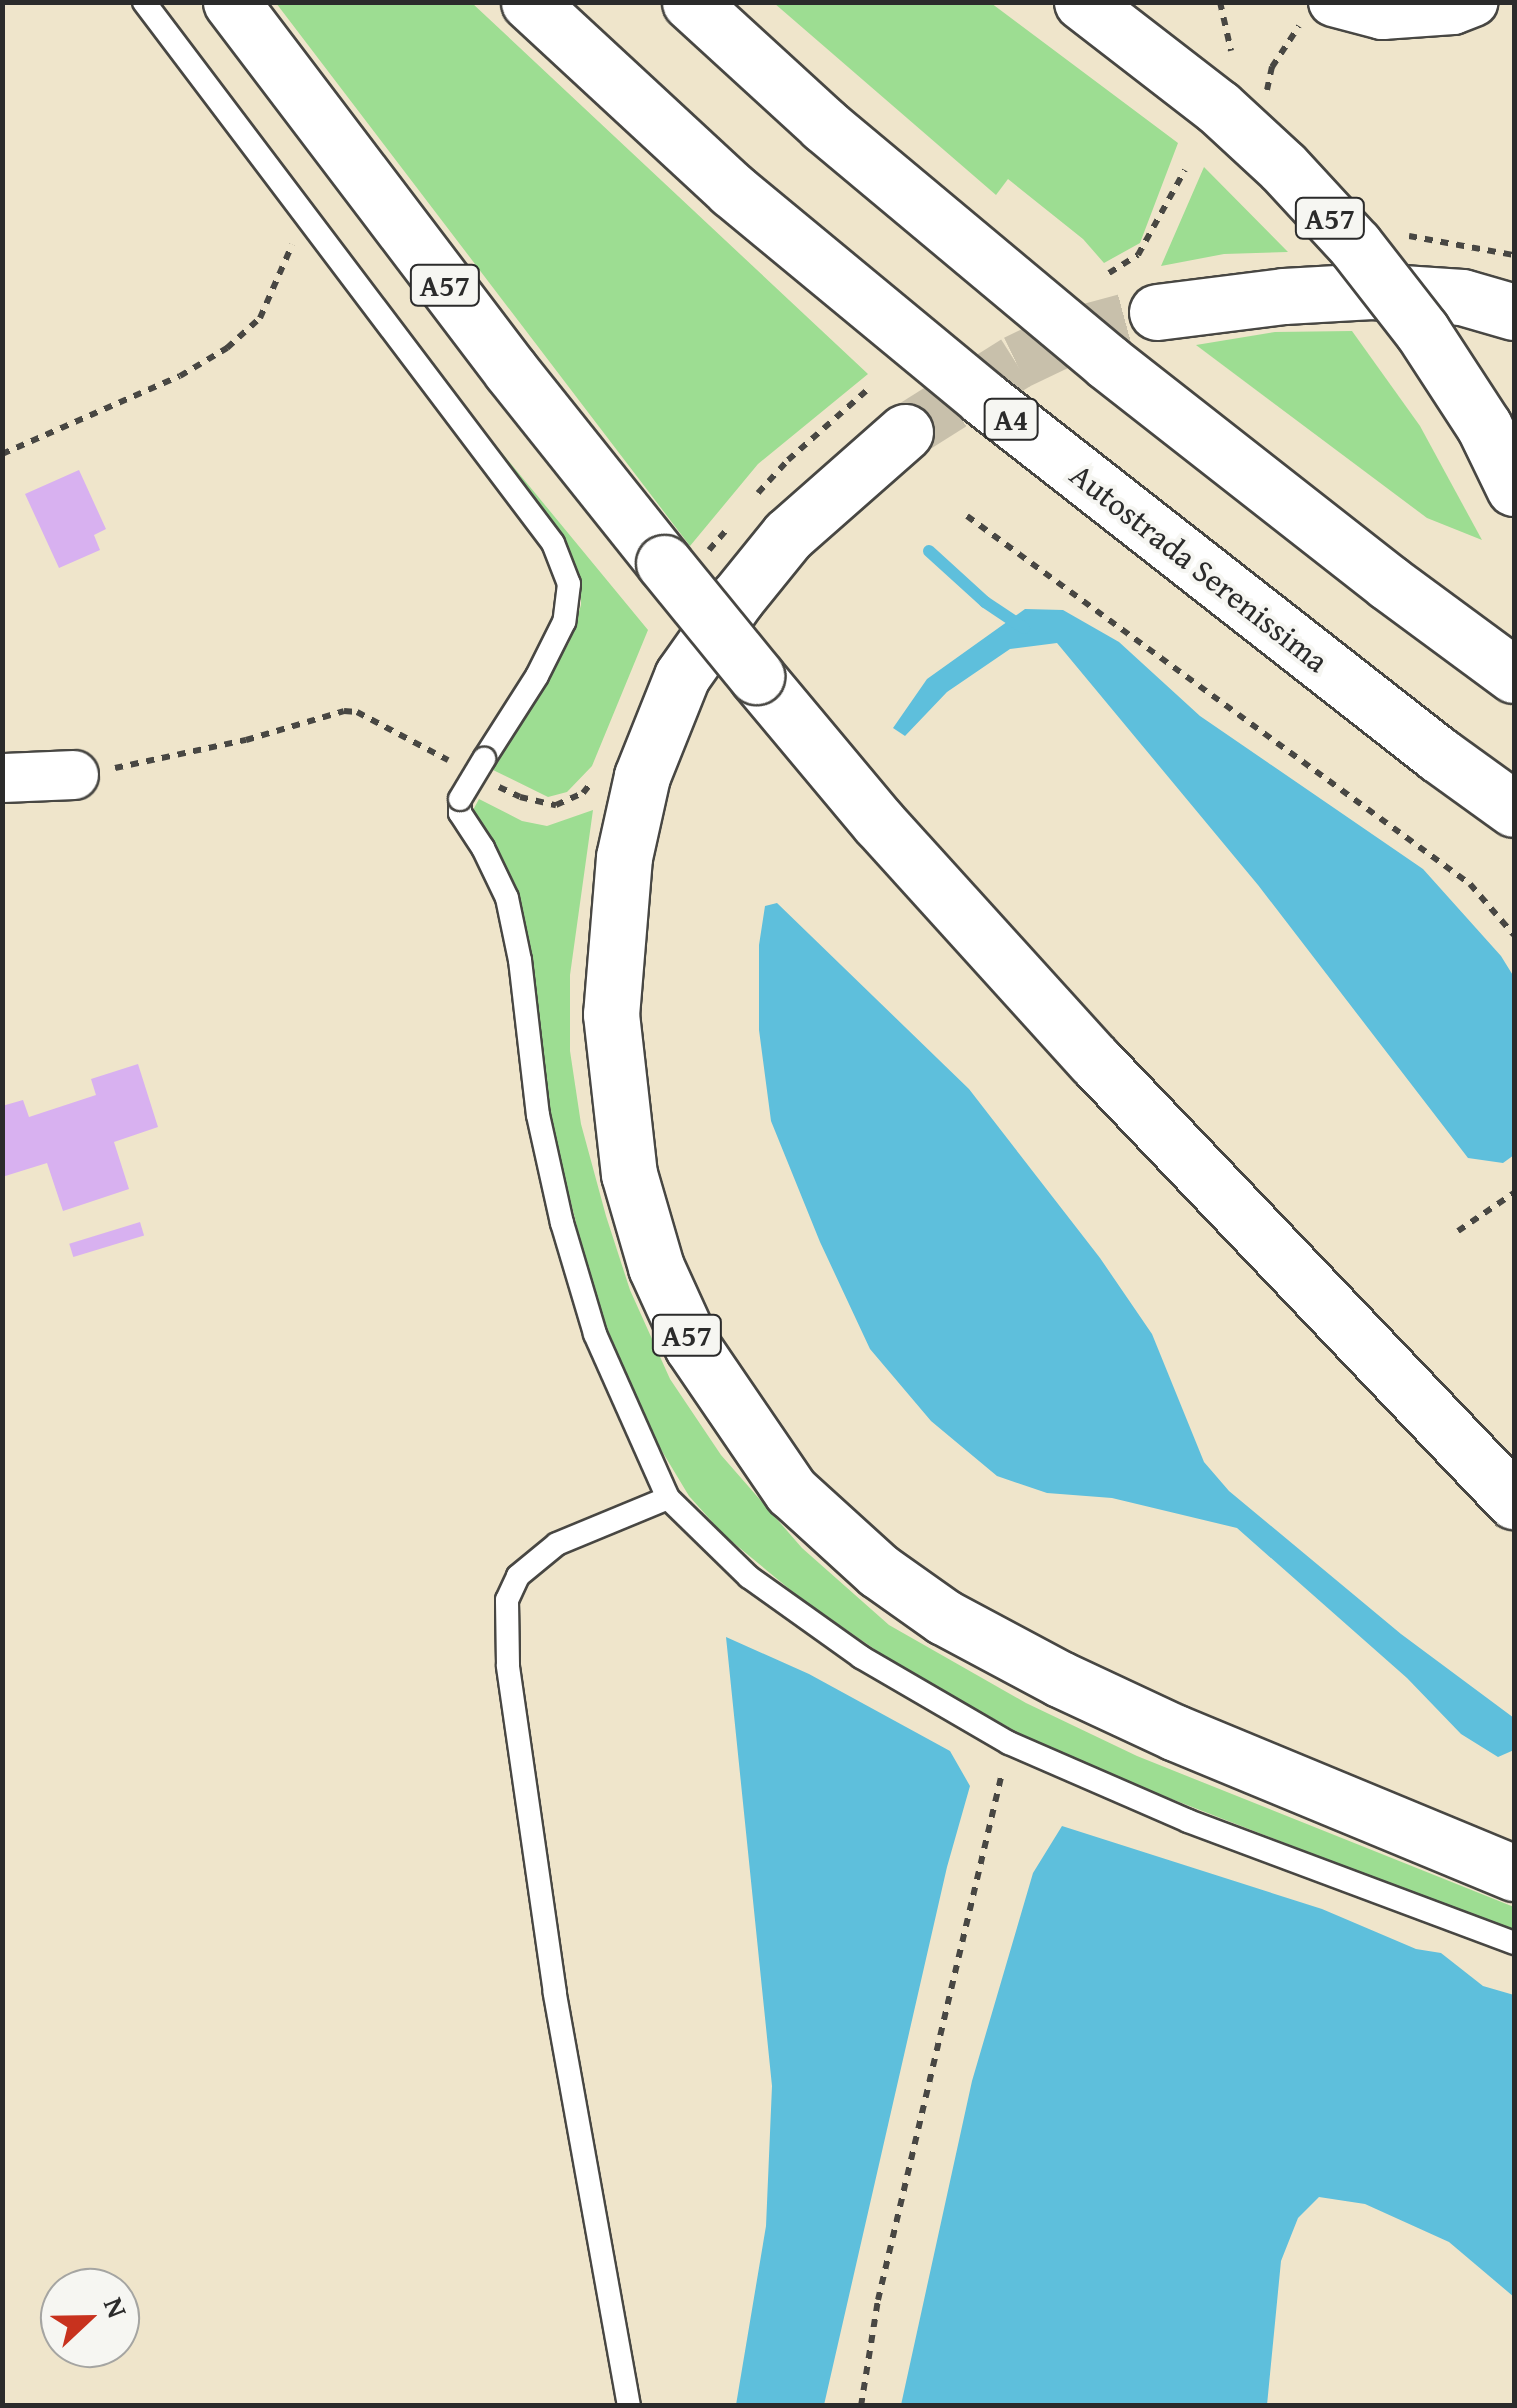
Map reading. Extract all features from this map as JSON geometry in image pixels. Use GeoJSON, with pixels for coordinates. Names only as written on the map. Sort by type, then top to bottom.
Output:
{"type":"FeatureCollection","features":[{"type":"Feature","properties":{"kind":"highway","name":"A57"},"geometry":{"type":"LineString","coordinates":[[231,2],[511,371],[756,676],[880,823],[1094,1061],[1514,1501]]}},
{"type":"Feature","properties":{"kind":"highway","name":"Autostrada Serenissima"},"geometry":{"type":"LineString","coordinates":[[530,2],[732,190],[983,398],[1514,809]]}},
{"type":"Feature","properties":{"kind":"highway"},"geometry":{"type":"LineString","coordinates":[[690,2],[824,124],[1106,361],[1389,584],[1514,674]]}},
{"type":"Feature","properties":{"kind":"highway","name":"A57"},"geometry":{"type":"LineString","coordinates":[[1082,2],[1218,108],[1283,167],[1355,245],[1422,331],[1484,426],[1514,488]]}},
{"type":"Feature","properties":{"kind":"highway","name":"A57"},"geometry":{"type":"LineString","coordinates":[[1157,312],[1284,296],[1372,291],[1462,297],[1514,312]]}},
{"type":"Feature","properties":{"kind":"highway","name":"A57"},"geometry":{"type":"LineString","coordinates":[[905,432],[788,536],[737,598],[682,676],[642,776],[624,857],[611,1014],[629,1174],[656,1267],[692,1346],[791,1491],[895,1583],[944,1617],[1076,1687],[1176,1733],[1514,1873]]}},
{"type":"Feature","properties":{"kind":"street"},"geometry":{"type":"LineString","coordinates":[[1333,2],[1382,14],[1453,10],[1474,2]]}},
{"type":"Feature","properties":{"kind":"street"},"geometry":{"type":"LineString","coordinates":[[2,778],[74,774]]}},
{"type":"Feature","properties":{"kind":"lane"},"geometry":{"type":"LineString","coordinates":[[144,2],[553,543],[569,584],[564,622],[537,676],[460,800],[460,814],[483,848],[507,898],[520,960],[538,1115],[562,1223],[595,1334],[668,1498],[749,1577],[828,1634],[1012,1744],[1188,1821],[1514,1943]]}},
{"type":"Feature","properties":{"kind":"lane"},"geometry":{"type":"LineString","coordinates":[[628,2406],[556,1993],[508,1665],[507,1600],[518,1576],[557,1544],[668,1498]]}},
{"type":"Feature","properties":{"kind":"path"},"geometry":{"type":"LineString","coordinates":[[1220,2],[1231,51]]}},
{"type":"Feature","properties":{"kind":"path"},"geometry":{"type":"LineString","coordinates":[[1109,273],[1138,256],[1185,170]]}},
{"type":"Feature","properties":{"kind":"path"},"geometry":{"type":"LineString","coordinates":[[2,454],[180,376],[227,348],[260,318],[296,238],[314,223]]}},
{"type":"Feature","properties":{"kind":"path"},"geometry":{"type":"LineString","coordinates":[[967,516],[1470,884],[1514,934]]}},
{"type":"Feature","properties":{"kind":"path"},"geometry":{"type":"LineString","coordinates":[[1458,1231],[1514,1193]]}},
{"type":"Feature","properties":{"kind":"path"},"geometry":{"type":"LineString","coordinates":[[861,2406],[881,2284],[1000,1778],[1012,1744]]}},
{"type":"Feature","properties":{"kind":"green space"},"geometry":{"type":"Polygon","coordinates":[[[276,3],[472,3],[868,374],[758,464],[690,546],[276,3]]]}},
{"type":"Feature","properties":{"kind":"green space"},"geometry":{"type":"Polygon","coordinates":[[[774,3],[991,3],[1178,143],[1140,243],[1104,263],[1083,239],[1008,179],[996,195],[774,3]]]}},
{"type":"Feature","properties":{"kind":"green space"},"geometry":{"type":"Polygon","coordinates":[[[1204,167],[1288,252],[1224,254],[1161,266],[1204,167]]]}},
{"type":"Feature","properties":{"kind":"green space"},"geometry":{"type":"Polygon","coordinates":[[[1352,331],[1420,426],[1482,540],[1427,518],[1196,345],[1275,332],[1352,331]]]}},
{"type":"Feature","properties":{"kind":"green space"},"geometry":{"type":"Polygon","coordinates":[[[474,419],[648,630],[592,766],[567,792],[548,797],[493,770],[569,643],[581,605],[581,584],[564,541],[474,419]]]}},
{"type":"Feature","properties":{"kind":"green space"},"geometry":{"type":"Polygon","coordinates":[[[479,799],[522,821],[547,826],[593,810],[570,975],[570,1051],[581,1124],[606,1216],[630,1290],[670,1379],[721,1455],[802,1548],[889,1625],[1026,1703],[1137,1756],[1514,1907],[1514,1932],[1120,1779],[1019,1733],[893,1662],[799,1597],[724,1535],[689,1496],[639,1413],[592,1287],[547,1106],[526,928],[513,881],[473,810],[479,799]]]}},
{"type":"Feature","properties":{"kind":"water"},"geometry":{"type":"Polygon","coordinates":[[[1025,609],[1063,610],[1119,642],[1200,716],[1423,869],[1501,956],[1514,977],[1514,1155],[1503,1163],[1468,1158],[1258,885],[1057,643],[1010,649],[947,692],[905,736],[893,728],[927,679],[1025,609]]]}},
{"type":"Feature","properties":{"kind":"water"},"geometry":{"type":"Polygon","coordinates":[[[777,903],[969,1089],[1100,1258],[1152,1334],[1204,1462],[1229,1491],[1401,1634],[1514,1718],[1514,1750],[1498,1757],[1461,1734],[1407,1678],[1237,1528],[1112,1498],[1047,1493],[997,1476],[931,1421],[870,1349],[820,1242],[771,1121],[759,1030],[759,945],[765,906],[777,903]]]}},
{"type":"Feature","properties":{"kind":"water"},"geometry":{"type":"Polygon","coordinates":[[[726,1637],[809,1674],[950,1751],[970,1786],[947,1867],[824,2405],[736,2405],[766,2226],[772,2086],[726,1637]]]}},
{"type":"Feature","properties":{"kind":"water"},"geometry":{"type":"Polygon","coordinates":[[[1062,1826],[1322,1909],[1416,1949],[1441,1953],[1483,1986],[1514,1995],[1514,2297],[1449,2242],[1365,2204],[1319,2197],[1298,2218],[1281,2261],[1267,2405],[901,2405],[972,2081],[1033,1873],[1062,1826]]]}},
{"type":"Feature","properties":{"kind":"building"},"geometry":{"type":"Polygon","coordinates":[[[79,470],[106,529],[94,535],[100,550],[59,568],[25,494],[79,470]]]}},
{"type":"Feature","properties":{"kind":"building"},"geometry":{"type":"Polygon","coordinates":[[[138,1064],[158,1127],[114,1142],[129,1189],[63,1211],[47,1163],[2,1177],[2,1106],[23,1100],[29,1117],[96,1095],[91,1079],[138,1064]]]}},
{"type":"Feature","properties":{"kind":"building"},"geometry":{"type":"Polygon","coordinates":[[[140,1222],[144,1235],[73,1257],[69,1244],[140,1222]]]}},
{"type":"Feature","properties":{"kind":"waterway"},"geometry":{"type":"LineString","coordinates":[[929,551],[985,602],[1024,628]]}},
{"type":"Feature","properties":{"kind":"tunnel"},"geometry":{"type":"LineString","coordinates":[[905,432],[1016,362],[1072,335],[1157,312]]}}]}
